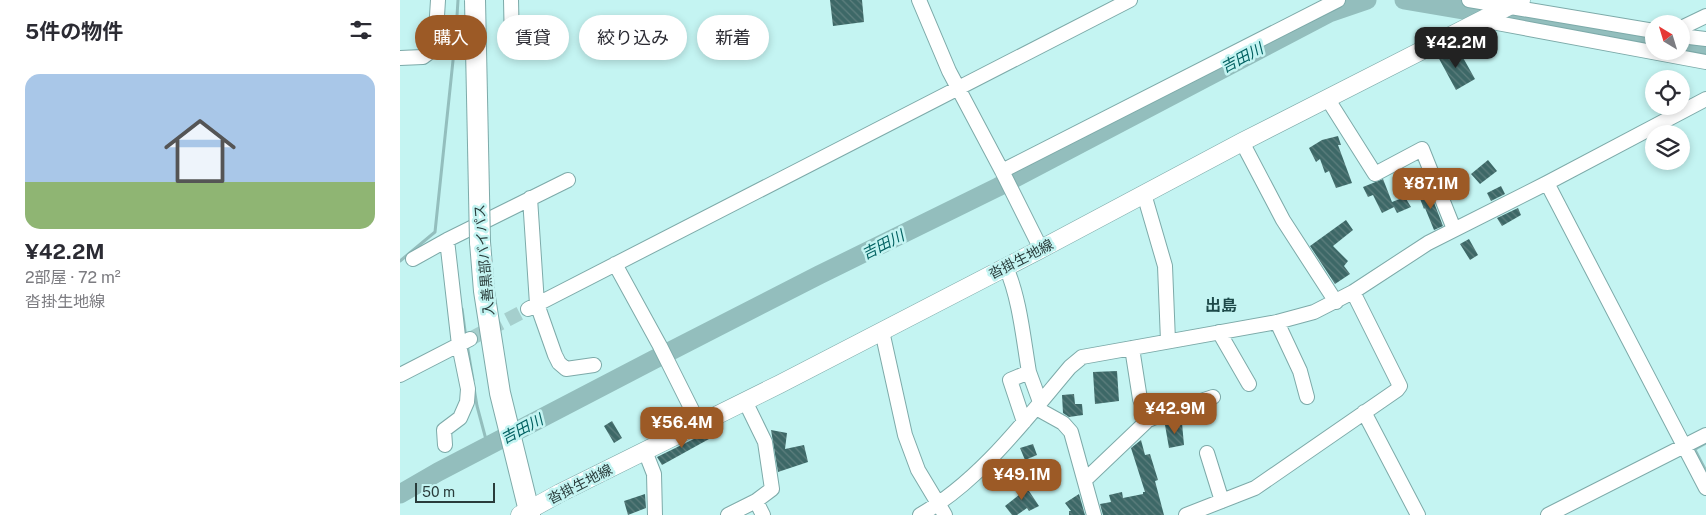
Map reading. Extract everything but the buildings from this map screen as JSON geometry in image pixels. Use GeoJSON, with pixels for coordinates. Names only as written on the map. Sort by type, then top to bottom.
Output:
{"type":"FeatureCollection","features":[{"type":"Feature","properties":{"kind":"highway","name":"入善黒部バイパス"},"geometry":{"type":"LineString","coordinates":[[475,0],[480,242],[484,291],[500,393],[516,458],[526,513]]}},
{"type":"Feature","properties":{"kind":"main road","name":"沓掛生地線"},"geometry":{"type":"LineString","coordinates":[[526,513],[1041,249],[1327,98],[1511,5]]}},
{"type":"Feature","properties":{"kind":"street"},"geometry":{"type":"LineString","coordinates":[[400,58],[423,58],[435,48],[438,0]]}},
{"type":"Feature","properties":{"kind":"street"},"geometry":{"type":"LineString","coordinates":[[511,0],[511,15]]}},
{"type":"Feature","properties":{"kind":"street"},"geometry":{"type":"LineString","coordinates":[[919,0],[949,71],[1041,249]]}},
{"type":"Feature","properties":{"kind":"street"},"geometry":{"type":"LineString","coordinates":[[532,306],[1130,0]]}},
{"type":"Feature","properties":{"kind":"street"},"geometry":{"type":"LineString","coordinates":[[1002,172],[1338,0]]}},
{"type":"Feature","properties":{"kind":"street"},"geometry":{"type":"LineString","coordinates":[[1469,0],[1511,5],[1645,29]]}},
{"type":"Feature","properties":{"kind":"street"},"geometry":{"type":"LineString","coordinates":[[1690,24],[1706,16]]}},
{"type":"Feature","properties":{"kind":"street"},"geometry":{"type":"LineString","coordinates":[[1481,20],[1706,62]]}},
{"type":"Feature","properties":{"kind":"street"},"geometry":{"type":"LineString","coordinates":[[1690,37],[1706,39]]}},
{"type":"Feature","properties":{"kind":"street"},"geometry":{"type":"LineString","coordinates":[[1327,98],[1375,174],[1422,148],[1454,229]]}},
{"type":"Feature","properties":{"kind":"street"},"geometry":{"type":"LineString","coordinates":[[920,515],[942,510],[1024,422],[1070,367],[1082,357],[1277,322],[1314,312],[1336,302],[1428,242],[1547,183],[1706,99]]}},
{"type":"Feature","properties":{"kind":"street"},"geometry":{"type":"LineString","coordinates":[[1242,142],[1283,220],[1336,302]]}},
{"type":"Feature","properties":{"kind":"street"},"geometry":{"type":"LineString","coordinates":[[413,259],[568,180]]}},
{"type":"Feature","properties":{"kind":"street"},"geometry":{"type":"LineString","coordinates":[[1547,183],[1706,488]]}},
{"type":"Feature","properties":{"kind":"street"},"geometry":{"type":"LineString","coordinates":[[1144,194],[1164,266],[1168,341]]}},
{"type":"Feature","properties":{"kind":"street"},"geometry":{"type":"LineString","coordinates":[[530,198],[532,306],[559,363],[566,369],[594,365]]}},
{"type":"Feature","properties":{"kind":"street"},"geometry":{"type":"LineString","coordinates":[[444,445],[444,430],[460,418],[467,402],[468,389],[464,342],[447,240]]}},
{"type":"Feature","properties":{"kind":"street"},"geometry":{"type":"LineString","coordinates":[[616,264],[660,346],[698,424]]}},
{"type":"Feature","properties":{"kind":"street"},"geometry":{"type":"LineString","coordinates":[[1006,267],[1019,312],[1029,372],[1038,405],[1063,423],[1071,432],[1094,515]]}},
{"type":"Feature","properties":{"kind":"street"},"geometry":{"type":"LineString","coordinates":[[1186,515],[1255,488],[1400,386],[1352,292]]}},
{"type":"Feature","properties":{"kind":"street"},"geometry":{"type":"LineString","coordinates":[[1277,322],[1300,371],[1307,397]]}},
{"type":"Feature","properties":{"kind":"street"},"geometry":{"type":"LineString","coordinates":[[882,331],[905,435],[918,470],[942,510]]}},
{"type":"Feature","properties":{"kind":"street"},"geometry":{"type":"LineString","coordinates":[[1219,332],[1248,384]]}},
{"type":"Feature","properties":{"kind":"street"},"geometry":{"type":"LineString","coordinates":[[400,375],[464,342]]}},
{"type":"Feature","properties":{"kind":"street"},"geometry":{"type":"LineString","coordinates":[[1132,348],[1140,399],[1148,420]]}},
{"type":"Feature","properties":{"kind":"street"},"geometry":{"type":"LineString","coordinates":[[1024,422],[1010,380],[1029,372]]}},
{"type":"Feature","properties":{"kind":"street"},"geometry":{"type":"LineString","coordinates":[[1085,480],[1148,420],[1213,397]]}},
{"type":"Feature","properties":{"kind":"street"},"geometry":{"type":"LineString","coordinates":[[728,515],[756,501],[772,489],[765,442],[745,401]]}},
{"type":"Feature","properties":{"kind":"street"},"geometry":{"type":"LineString","coordinates":[[1364,412],[1418,515]]}},
{"type":"Feature","properties":{"kind":"street"},"geometry":{"type":"LineString","coordinates":[[1548,515],[1706,435]]}},
{"type":"Feature","properties":{"kind":"street"},"geometry":{"type":"LineString","coordinates":[[645,451],[654,474],[655,515]]}},
{"type":"Feature","properties":{"kind":"street"},"geometry":{"type":"LineString","coordinates":[[1207,453],[1222,501]]}},
{"type":"Feature","properties":{"kind":"street"},"geometry":{"type":"LineString","coordinates":[[756,501],[763,515]]}},
{"type":"Feature","properties":{"kind":"waterway"},"geometry":{"type":"LineString","coordinates":[[400,261],[435,232],[458,0]]}},
{"type":"Feature","properties":{"kind":"waterway","name":"吉田川"},"geometry":{"type":"LineString","coordinates":[[400,494],[438,472],[653,360],[819,275],[998,187],[1329,13],[1367,0]]}},
{"type":"Feature","properties":{"kind":"waterway","name":"吉田川"},"geometry":{"type":"LineString","coordinates":[[1404,0],[1645,40]]}},
{"type":"Feature","properties":{"kind":"waterway","name":"吉田川"},"geometry":{"type":"LineString","coordinates":[[1690,47],[1706,50]]}},
{"type":"Feature","properties":{"kind":"waterway"},"geometry":{"type":"LineString","coordinates":[[462,309],[466,338]]}},
{"type":"Feature","properties":{"kind":"waterway"},"geometry":{"type":"LineString","coordinates":[[467,344],[473,380]]}},
{"type":"Feature","properties":{"kind":"waterway"},"geometry":{"type":"LineString","coordinates":[[474,388],[488,447]]}},
{"type":"Feature","properties":{"kind":"waterway"},"geometry":{"type":"LineString","coordinates":[[1706,443],[1695,450],[1706,471]]}},
{"type":"Feature","properties":{"kind":"tunnel"},"geometry":{"type":"LineString","coordinates":[[470,339],[528,309]]}},
{"type":"Feature","properties":{"kind":"district","name":"出島"},"geometry":{"type":"Point","coordinates":[1221,305]}}]}
